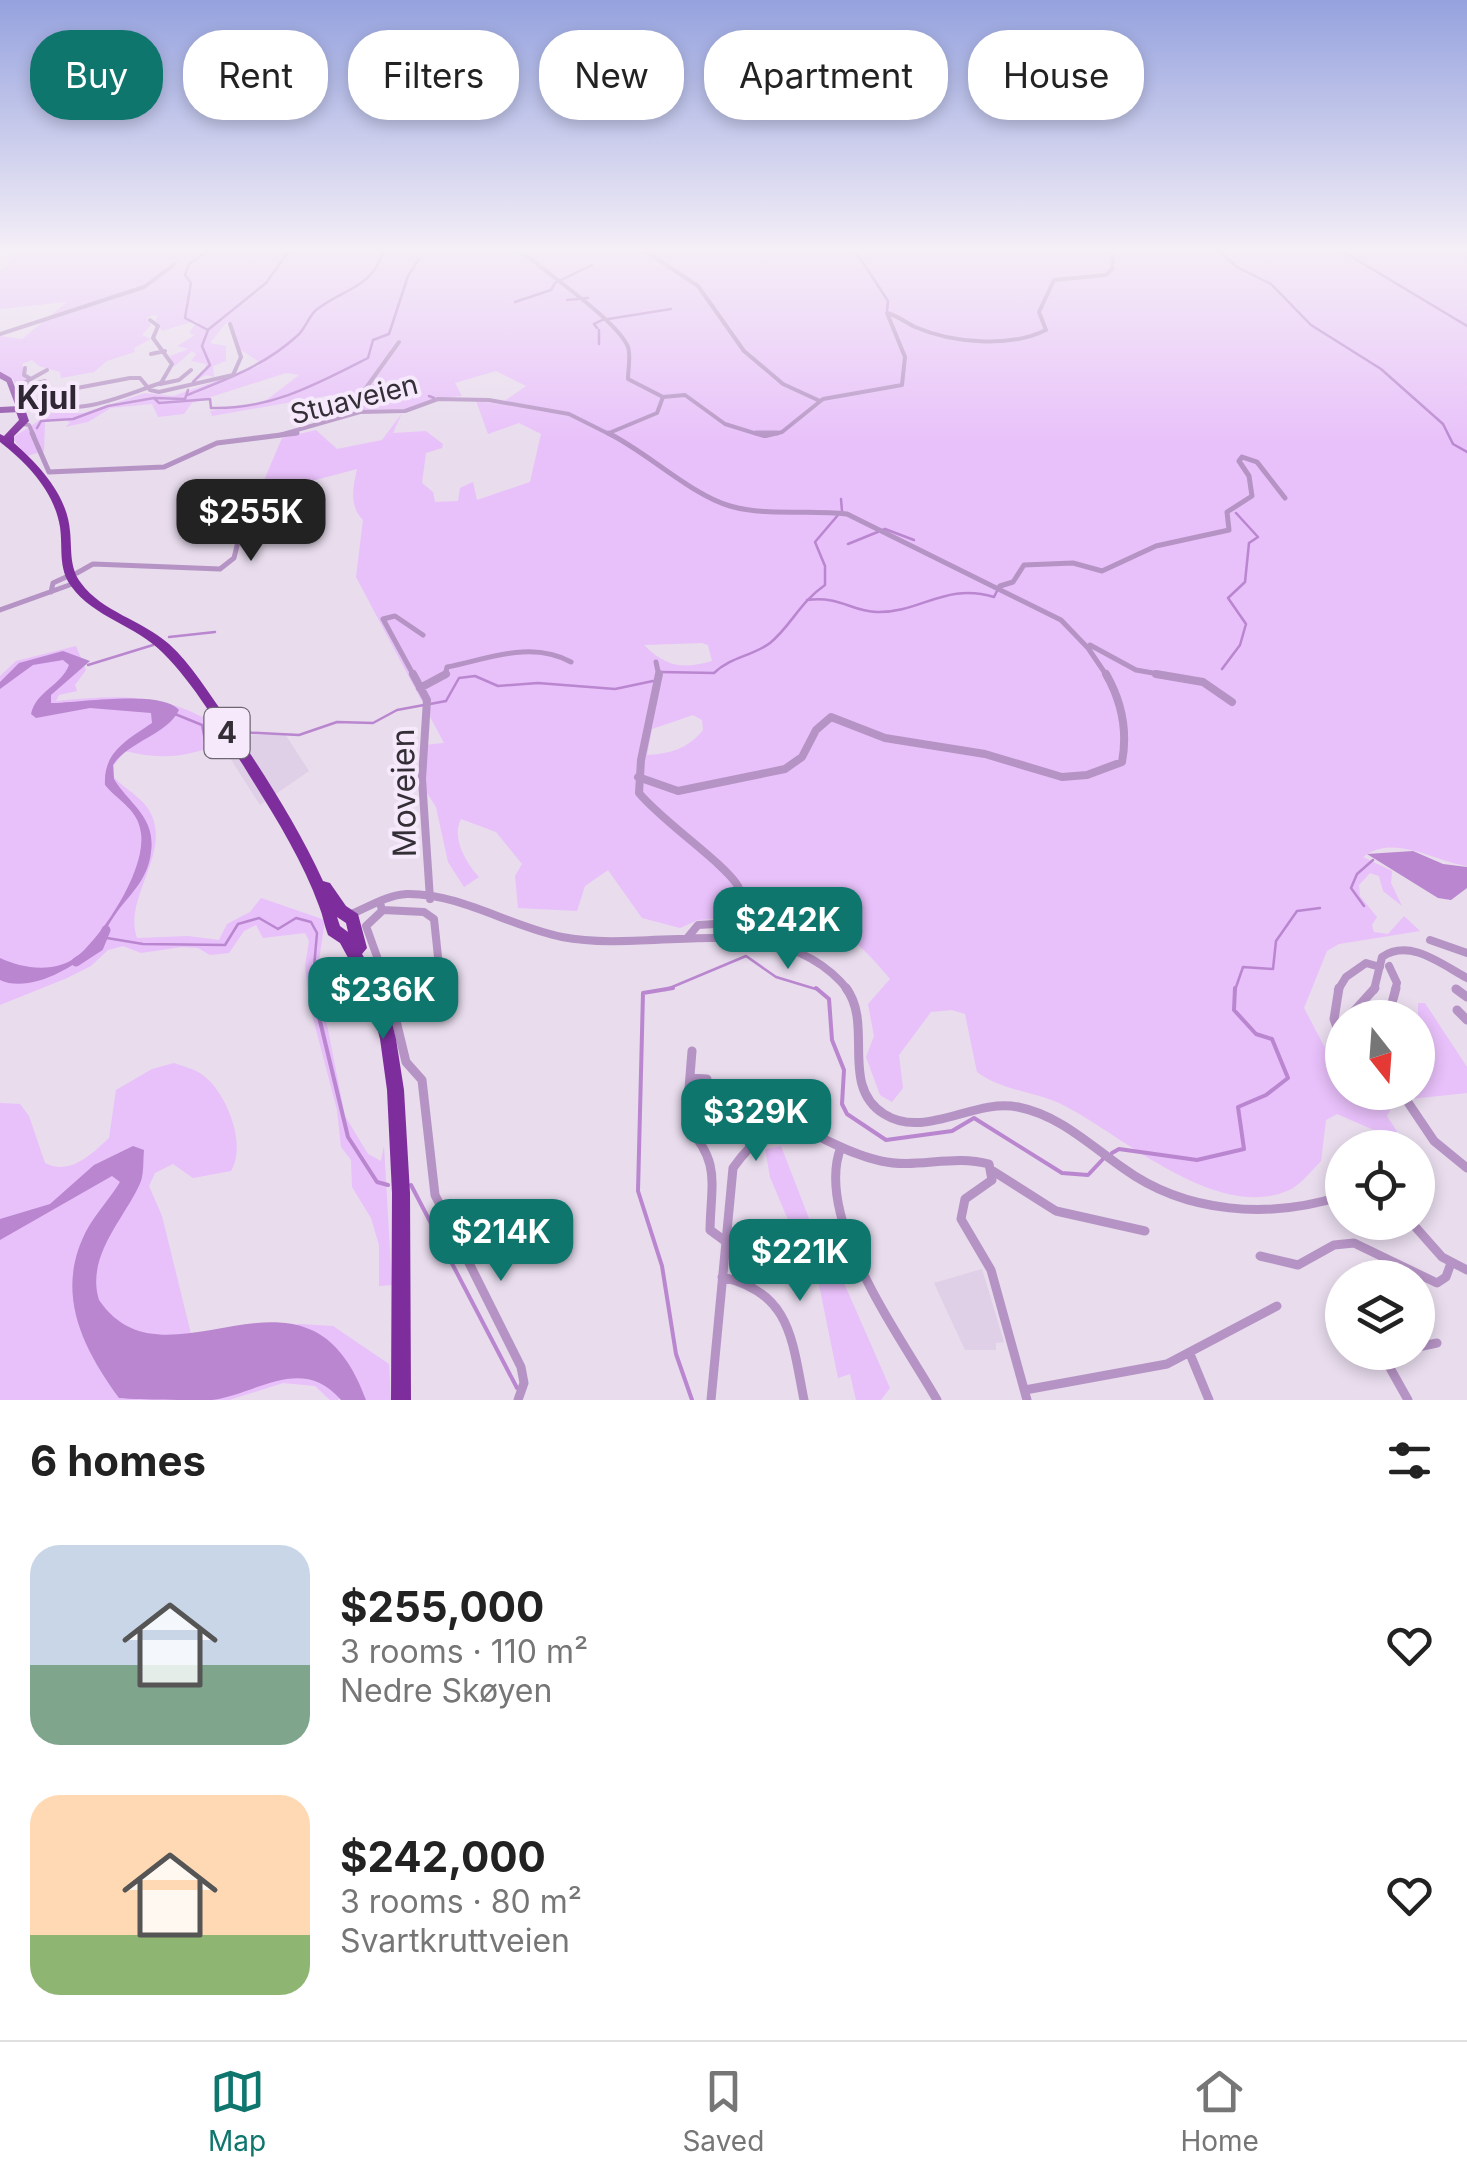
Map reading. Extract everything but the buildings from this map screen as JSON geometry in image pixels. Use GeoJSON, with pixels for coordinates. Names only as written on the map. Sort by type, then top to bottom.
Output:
{"type":"FeatureCollection","features":[{"type":"Feature","properties":{"kind":"highway"},"geometry":{"type":"LineString","coordinates":[[17,411],[5,440],[56,501],[73,578]]}},
{"type":"Feature","properties":{"kind":"highway","name":"4"},"geometry":{"type":"LineString","coordinates":[[73,578],[91,599],[157,641],[185,668],[345,922],[377,994],[393,1078],[401,1400]]}},
{"type":"Feature","properties":{"kind":"highway","name":"4"},"geometry":{"type":"LineString","coordinates":[[400,1275],[409,1400]]}},
{"type":"Feature","properties":{"kind":"main road"},"geometry":{"type":"LineString","coordinates":[[0,375],[16,388],[17,411],[0,411]]}},
{"type":"Feature","properties":{"kind":"street"},"geometry":{"type":"LineString","coordinates":[[0,334],[24,331],[56,316]]}},
{"type":"Feature","properties":{"kind":"street"},"geometry":{"type":"LineString","coordinates":[[605,316],[629,349],[628,378],[663,397],[684,394],[725,424],[765,436],[786,430],[820,401],[902,385],[907,375],[906,357],[888,316]]}},
{"type":"Feature","properties":{"kind":"street"},"geometry":{"type":"LineString","coordinates":[[719,316],[744,351],[783,384],[820,401]]}},
{"type":"Feature","properties":{"kind":"street"},"geometry":{"type":"LineString","coordinates":[[894,316],[925,330],[977,337],[1032,336],[1046,330],[1041,316]]}},
{"type":"Feature","properties":{"kind":"street"},"geometry":{"type":"LineString","coordinates":[[150,320],[158,326],[153,338],[172,364],[159,384]]}},
{"type":"Feature","properties":{"kind":"street"},"geometry":{"type":"LineString","coordinates":[[17,411],[61,391],[130,378],[140,378],[148,388],[164,392],[237,373],[241,354],[230,324]]}},
{"type":"Feature","properties":{"kind":"street"},"geometry":{"type":"LineString","coordinates":[[360,412],[363,392],[392,358],[398,342]]}},
{"type":"Feature","properties":{"kind":"street"},"geometry":{"type":"LineString","coordinates":[[151,354],[165,351]]}},
{"type":"Feature","properties":{"kind":"street"},"geometry":{"type":"LineString","coordinates":[[26,368],[26,378],[32,379]]}},
{"type":"Feature","properties":{"kind":"street"},"geometry":{"type":"LineString","coordinates":[[16,388],[46,370]]}},
{"type":"Feature","properties":{"kind":"street"},"geometry":{"type":"LineString","coordinates":[[34,401],[72,410],[180,380],[191,370]]}},
{"type":"Feature","properties":{"kind":"street"},"geometry":{"type":"LineString","coordinates":[[16,388],[44,381]]}},
{"type":"Feature","properties":{"kind":"street"},"geometry":{"type":"LineString","coordinates":[[608,434],[656,412],[663,397]]}},
{"type":"Feature","properties":{"kind":"street","name":"Stuaveien"},"geometry":{"type":"LineString","coordinates":[[17,411],[29,426],[50,472],[161,468],[217,442],[298,434],[360,412],[407,410],[442,399],[492,400],[564,412],[608,434],[718,502],[755,512],[812,510],[846,514],[999,586],[1018,601],[1062,620],[1090,646],[1136,670],[1202,682],[1232,702]]}},
{"type":"Feature","properties":{"kind":"street"},"geometry":{"type":"LineString","coordinates":[[999,586],[1013,582],[1024,565],[1073,563],[1102,572],[1115,561],[1143,555],[1161,544],[1229,530],[1227,512],[1252,496],[1240,457],[1254,459],[1285,498]]}},
{"type":"Feature","properties":{"kind":"street"},"geometry":{"type":"LineString","coordinates":[[0,610],[51,592],[93,564],[220,569],[234,558],[244,517]]}},
{"type":"Feature","properties":{"kind":"street","name":"Moveien"},"geometry":{"type":"LineString","coordinates":[[423,635],[395,616],[384,619],[428,711],[422,779],[430,898]]}},
{"type":"Feature","properties":{"kind":"street"},"geometry":{"type":"LineString","coordinates":[[638,777],[678,791],[786,769],[802,757],[816,730],[831,717],[885,738],[986,754],[1062,777],[1087,776],[1122,762],[1126,742],[1107,676],[1090,646]]}},
{"type":"Feature","properties":{"kind":"street","name":"Moveien"},"geometry":{"type":"LineString","coordinates":[[420,688],[444,678],[448,667],[513,653],[548,652],[571,662]]}},
{"type":"Feature","properties":{"kind":"street"},"geometry":{"type":"LineString","coordinates":[[656,662],[662,682],[647,719],[639,793],[648,806],[741,892],[737,920],[724,926],[698,925],[688,937]]}},
{"type":"Feature","properties":{"kind":"street"},"geometry":{"type":"LineString","coordinates":[[345,922],[404,894],[570,938],[757,939],[820,966],[841,981],[860,1012],[863,1090],[876,1109],[891,1118],[915,1123],[976,1106],[1004,1105],[1050,1118],[1164,1192],[1258,1211],[1296,1211],[1325,1202]]}},
{"type":"Feature","properties":{"kind":"street"},"geometry":{"type":"LineString","coordinates":[[379,906],[424,912],[434,919],[441,985]]}},
{"type":"Feature","properties":{"kind":"street"},"geometry":{"type":"LineString","coordinates":[[379,906],[366,926],[393,1003],[406,1062],[422,1080],[433,1190],[519,1362],[524,1387],[518,1400]]}},
{"type":"Feature","properties":{"kind":"street"},"geometry":{"type":"LineString","coordinates":[[1430,940],[1467,954]]}},
{"type":"Feature","properties":{"kind":"street"},"geometry":{"type":"LineString","coordinates":[[1366,1000],[1376,990],[1388,952],[1406,948],[1467,978]]}},
{"type":"Feature","properties":{"kind":"street"},"geometry":{"type":"LineString","coordinates":[[1334,1000],[1354,968],[1366,963],[1384,966],[1397,983],[1393,1000]]}},
{"type":"Feature","properties":{"kind":"street"},"geometry":{"type":"LineString","coordinates":[[1456,989],[1467,996]]}},
{"type":"Feature","properties":{"kind":"street"},"geometry":{"type":"LineString","coordinates":[[1456,1010],[1467,1020]]}},
{"type":"Feature","properties":{"kind":"street"},"geometry":{"type":"LineString","coordinates":[[692,1052],[689,1132],[707,1148],[712,1163],[710,1230],[724,1241]]}},
{"type":"Feature","properties":{"kind":"street"},"geometry":{"type":"LineString","coordinates":[[690,1078],[706,1079]]}},
{"type":"Feature","properties":{"kind":"street"},"geometry":{"type":"LineString","coordinates":[[688,1107],[706,1108]]}},
{"type":"Feature","properties":{"kind":"street"},"geometry":{"type":"LineString","coordinates":[[1414,1110],[1434,1142],[1467,1168]]}},
{"type":"Feature","properties":{"kind":"street"},"geometry":{"type":"LineString","coordinates":[[711,1400],[733,1168],[750,1141],[773,1129],[793,1126],[811,1130],[841,1148],[882,1162],[981,1159],[993,1171],[1056,1211],[1145,1231]]}},
{"type":"Feature","properties":{"kind":"street"},"geometry":{"type":"LineString","coordinates":[[841,1148],[833,1176],[835,1196],[856,1249],[937,1400]]}},
{"type":"Feature","properties":{"kind":"street"},"geometry":{"type":"LineString","coordinates":[[993,1171],[990,1182],[962,1206],[964,1226],[992,1276],[1026,1395],[1156,1367],[1190,1354],[1277,1306]]}},
{"type":"Feature","properties":{"kind":"street"},"geometry":{"type":"LineString","coordinates":[[1429,1240],[1451,1263],[1467,1270]]}},
{"type":"Feature","properties":{"kind":"street"},"geometry":{"type":"LineString","coordinates":[[1260,1256],[1298,1266],[1334,1246],[1354,1243],[1437,1284],[1446,1277],[1451,1263]]}},
{"type":"Feature","properties":{"kind":"street"},"geometry":{"type":"LineString","coordinates":[[722,1278],[754,1284],[780,1309],[804,1400]]}},
{"type":"Feature","properties":{"kind":"street"},"geometry":{"type":"LineString","coordinates":[[1190,1354],[1209,1400]]}},
{"type":"Feature","properties":{"kind":"street"},"geometry":{"type":"LineString","coordinates":[[1391,1370],[1408,1400]]}},
{"type":"Feature","properties":{"kind":"shaded area"},"geometry":{"type":"Polygon","coordinates":[[[50,316],[150,316],[146,318],[151,325],[142,335],[151,339],[134,348],[135,352],[107,361],[94,372],[61,378],[60,372],[32,360],[22,364],[27,381],[16,387],[13,379],[0,373],[0,336],[22,339],[50,316]]]}},
{"type":"Feature","properties":{"kind":"shaded area"},"geometry":{"type":"Polygon","coordinates":[[[158,316],[1467,316],[1467,866],[1401,848],[1375,850],[1363,857],[1392,871],[1391,883],[1402,906],[1383,891],[1379,876],[1370,873],[1359,885],[1360,896],[1377,917],[1372,925],[1374,932],[1388,934],[1404,916],[1420,931],[1339,944],[1327,951],[1304,1008],[1325,1048],[1325,1110],[1390,1110],[1387,1116],[1396,1130],[1374,1130],[1337,1114],[1326,1120],[1321,1161],[1296,1186],[1259,1197],[1230,1194],[1170,1170],[1063,1105],[997,1083],[977,1072],[965,1014],[952,1010],[931,1012],[899,1055],[903,1088],[892,1102],[880,1095],[866,1057],[874,1036],[868,1004],[890,979],[868,954],[834,928],[778,907],[753,889],[734,888],[739,904],[729,918],[698,920],[680,928],[642,918],[608,870],[585,886],[577,911],[518,908],[515,876],[522,864],[496,832],[461,819],[459,842],[479,877],[464,887],[448,862],[436,807],[422,785],[424,745],[444,743],[356,577],[363,520],[354,502],[357,469],[304,483],[296,513],[310,522],[304,526],[291,521],[285,506],[286,488],[262,485],[282,438],[316,430],[337,449],[382,440],[402,413],[393,433],[426,431],[443,444],[442,448],[426,453],[422,483],[433,492],[435,502],[458,501],[460,488],[473,482],[477,500],[530,482],[541,434],[519,423],[488,434],[476,401],[500,404],[526,386],[496,371],[455,383],[462,396],[440,398],[406,409],[362,410],[363,402],[349,392],[212,416],[210,411],[261,404],[299,375],[286,373],[192,403],[184,414],[158,417],[152,404],[111,408],[88,422],[65,427],[70,423],[65,419],[45,422],[44,451],[27,456],[12,438],[51,413],[84,413],[145,393],[173,396],[259,366],[259,362],[237,347],[236,334],[227,322],[210,343],[226,346],[226,361],[213,366],[214,377],[206,375],[192,382],[204,373],[206,364],[191,361],[196,354],[192,351],[174,367],[170,356],[188,349],[177,346],[195,335],[189,333],[198,320],[162,331],[155,320],[158,316]],[[702,643],[644,645],[660,658],[684,666],[712,661],[708,645],[702,643]],[[693,715],[652,729],[647,755],[678,749],[703,730],[702,720],[693,715]]]}},
{"type":"Feature","properties":{"kind":"shaded area"},"geometry":{"type":"Polygon","coordinates":[[[76,646],[86,670],[75,685],[77,691],[59,695],[56,701],[113,697],[167,703],[202,717],[208,714],[224,737],[221,744],[185,754],[150,756],[125,751],[114,765],[114,777],[145,804],[156,831],[136,908],[137,938],[188,936],[219,940],[227,924],[250,912],[261,898],[325,920],[317,974],[345,1116],[368,1154],[381,1161],[384,1146],[392,1285],[379,1286],[379,1245],[371,1218],[352,1187],[351,1160],[341,1147],[337,1110],[309,1003],[305,966],[309,941],[305,933],[263,938],[256,925],[244,931],[229,953],[210,955],[198,948],[141,953],[123,946],[108,950],[91,966],[67,978],[0,1005],[0,676],[16,661],[76,646]]]}},
{"type":"Feature","properties":{"kind":"shaded area"},"geometry":{"type":"Polygon","coordinates":[[[63,651],[90,661],[51,695],[51,703],[138,699],[170,704],[179,710],[166,726],[128,750],[113,765],[114,779],[149,829],[151,852],[143,878],[83,958],[49,977],[11,983],[0,980],[0,958],[30,967],[51,967],[80,954],[122,898],[141,848],[136,818],[105,785],[105,774],[118,748],[152,723],[151,713],[90,708],[36,718],[31,714],[34,706],[69,665],[63,660],[33,665],[0,689],[0,682],[19,663],[63,651]]]}},
{"type":"Feature","properties":{"kind":"shaded area"},"geometry":{"type":"Polygon","coordinates":[[[285,734],[309,771],[260,805],[221,744],[239,736],[285,734]]]}},
{"type":"Feature","properties":{"kind":"shaded area"},"geometry":{"type":"Polygon","coordinates":[[[1413,851],[1443,864],[1467,867],[1467,888],[1451,900],[1438,898],[1367,854],[1413,851]]]}},
{"type":"Feature","properties":{"kind":"shaded area"},"geometry":{"type":"Polygon","coordinates":[[[1435,1018],[1467,1067],[1467,1093],[1435,1096],[1435,1018]]]}},
{"type":"Feature","properties":{"kind":"shaded area"},"geometry":{"type":"Polygon","coordinates":[[[174,1063],[197,1072],[212,1084],[227,1107],[236,1134],[231,1171],[193,1178],[173,1164],[155,1173],[149,1186],[162,1216],[195,1350],[206,1355],[273,1329],[299,1324],[333,1326],[389,1364],[391,1400],[357,1400],[351,1385],[338,1400],[330,1400],[315,1386],[283,1383],[229,1400],[0,1400],[0,1103],[20,1104],[29,1116],[45,1163],[63,1167],[87,1157],[109,1138],[116,1090],[152,1069],[174,1063]]]}},
{"type":"Feature","properties":{"kind":"shaded area"},"geometry":{"type":"Polygon","coordinates":[[[133,1146],[144,1150],[142,1177],[102,1252],[96,1283],[99,1300],[128,1326],[161,1335],[274,1322],[309,1329],[340,1352],[366,1400],[341,1400],[326,1387],[295,1378],[212,1400],[119,1398],[83,1337],[76,1316],[73,1272],[89,1226],[120,1182],[112,1176],[0,1240],[0,1219],[50,1204],[94,1165],[133,1146]]]}},
{"type":"Feature","properties":{"kind":"shaded area"},"geometry":{"type":"Polygon","coordinates":[[[781,1146],[820,1247],[833,1254],[846,1249],[851,1254],[837,1267],[890,1388],[881,1400],[856,1400],[850,1374],[838,1378],[815,1265],[807,1265],[770,1177],[765,1149],[781,1146]]]}},
{"type":"Feature","properties":{"kind":"shaded area"},"geometry":{"type":"Polygon","coordinates":[[[982,1269],[1004,1342],[996,1343],[996,1350],[965,1350],[934,1283],[982,1269]]]}},
{"type":"Feature","properties":{"kind":"waterway"},"geometry":{"type":"LineString","coordinates":[[185,316],[208,330],[202,346],[210,365],[193,382]]}},
{"type":"Feature","properties":{"kind":"waterway"},"geometry":{"type":"LineString","coordinates":[[209,329],[225,316]]}},
{"type":"Feature","properties":{"kind":"waterway"},"geometry":{"type":"LineString","coordinates":[[187,395],[272,356],[300,333],[311,316]]}},
{"type":"Feature","properties":{"kind":"waterway"},"geometry":{"type":"LineString","coordinates":[[154,398],[159,403],[210,399],[211,408],[253,405],[292,394],[368,358],[373,340],[389,334],[395,316]]}},
{"type":"Feature","properties":{"kind":"waterway"},"geometry":{"type":"LineString","coordinates":[[597,328],[594,324],[602,320],[625,316]]}},
{"type":"Feature","properties":{"kind":"waterway"},"geometry":{"type":"LineString","coordinates":[[1303,316],[1381,369],[1443,424],[1453,444],[1467,452]]}},
{"type":"Feature","properties":{"kind":"waterway"},"geometry":{"type":"LineString","coordinates":[[1451,316],[1467,326]]}},
{"type":"Feature","properties":{"kind":"waterway"},"geometry":{"type":"LineString","coordinates":[[599,330],[599,344]]}},
{"type":"Feature","properties":{"kind":"waterway"},"geometry":{"type":"LineString","coordinates":[[154,398],[185,399],[188,390]]}},
{"type":"Feature","properties":{"kind":"waterway"},"geometry":{"type":"LineString","coordinates":[[429,396],[434,398]]}},
{"type":"Feature","properties":{"kind":"waterway"},"geometry":{"type":"LineString","coordinates":[[37,428],[41,421],[73,419],[108,406],[154,398]]}},
{"type":"Feature","properties":{"kind":"waterway"},"geometry":{"type":"LineString","coordinates":[[841,499],[842,511]]}},
{"type":"Feature","properties":{"kind":"waterway"},"geometry":{"type":"LineString","coordinates":[[1222,669],[1240,645],[1246,624],[1228,598],[1245,582],[1249,543],[1258,537],[1236,513]]}},
{"type":"Feature","properties":{"kind":"waterway"},"geometry":{"type":"LineString","coordinates":[[807,600],[825,585],[825,566],[815,542],[838,515]]}},
{"type":"Feature","properties":{"kind":"waterway"},"geometry":{"type":"LineString","coordinates":[[848,544],[885,529],[914,540]]}},
{"type":"Feature","properties":{"kind":"waterway"},"geometry":{"type":"LineString","coordinates":[[807,600],[828,600],[877,612],[962,593],[994,597],[998,589]]}},
{"type":"Feature","properties":{"kind":"waterway"},"geometry":{"type":"LineString","coordinates":[[661,672],[714,673],[770,643],[807,600]]}},
{"type":"Feature","properties":{"kind":"waterway"},"geometry":{"type":"LineString","coordinates":[[169,637],[215,632]]}},
{"type":"Feature","properties":{"kind":"waterway"},"geometry":{"type":"LineString","coordinates":[[88,665],[153,645]]}},
{"type":"Feature","properties":{"kind":"waterway"},"geometry":{"type":"LineString","coordinates":[[430,704],[446,701],[459,678],[475,676],[498,686],[538,683],[615,689],[653,681]]}},
{"type":"Feature","properties":{"kind":"waterway"},"geometry":{"type":"LineString","coordinates":[[238,732],[299,735],[337,722],[373,723],[397,710],[424,705]]}},
{"type":"Feature","properties":{"kind":"waterway"},"geometry":{"type":"LineString","coordinates":[[175,714],[202,725],[205,740],[224,738]]}},
{"type":"Feature","properties":{"kind":"waterway"},"geometry":{"type":"LineString","coordinates":[[1364,906],[1351,888],[1357,874],[1373,860]]}},
{"type":"Feature","properties":{"kind":"waterway"},"geometry":{"type":"LineString","coordinates":[[1235,990],[1243,967],[1273,969],[1276,941],[1297,911],[1320,908]]}},
{"type":"Feature","properties":{"kind":"waterway"},"geometry":{"type":"LineString","coordinates":[[101,937],[143,944],[225,945],[238,924],[259,918],[278,929],[296,918],[311,922],[317,933],[312,989]]}},
{"type":"Feature","properties":{"kind":"waterway"},"geometry":{"type":"LineString","coordinates":[[76,962],[99,947],[106,930]]}},
{"type":"Feature","properties":{"kind":"waterway"},"geometry":{"type":"LineString","coordinates":[[668,989],[746,956],[776,977],[818,990]]}},
{"type":"Feature","properties":{"kind":"waterway"},"geometry":{"type":"LineString","coordinates":[[668,989],[673,988]]}},
{"type":"Feature","properties":{"kind":"waterway"},"geometry":{"type":"LineString","coordinates":[[1112,1153],[1119,1149],[1197,1160],[1244,1149],[1238,1107],[1266,1095],[1288,1078],[1272,1039],[1256,1034],[1234,1010],[1235,988]]}},
{"type":"Feature","properties":{"kind":"waterway"},"geometry":{"type":"LineString","coordinates":[[312,989],[348,1137],[377,1182],[388,1185]]}},
{"type":"Feature","properties":{"kind":"waterway"},"geometry":{"type":"LineString","coordinates":[[668,989],[643,993],[638,1191],[662,1266],[676,1354],[692,1400]]}},
{"type":"Feature","properties":{"kind":"waterway"},"geometry":{"type":"LineString","coordinates":[[818,990],[829,999],[832,1040],[844,1070],[842,1104],[847,1114],[886,1140],[952,1131],[974,1118],[1062,1173],[1088,1175],[1105,1157]]}},
{"type":"Feature","properties":{"kind":"waterway"},"geometry":{"type":"LineString","coordinates":[[411,1185],[517,1388]]}},
{"type":"Feature","properties":{"kind":"district","name":"Kjul"},"geometry":{"type":"Point","coordinates":[47,398]}}]}
